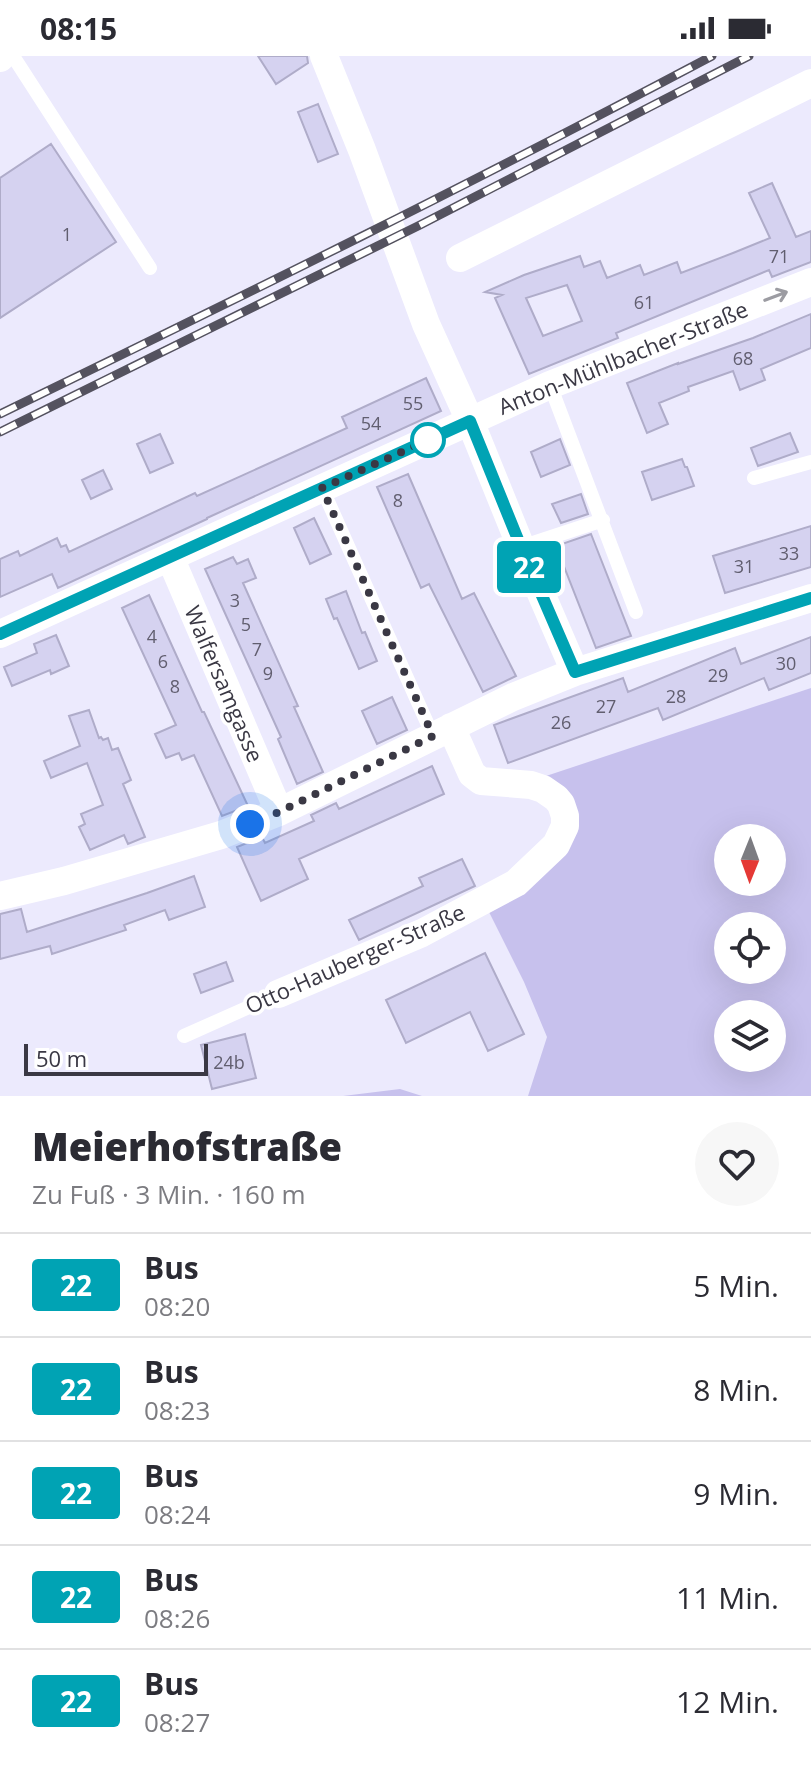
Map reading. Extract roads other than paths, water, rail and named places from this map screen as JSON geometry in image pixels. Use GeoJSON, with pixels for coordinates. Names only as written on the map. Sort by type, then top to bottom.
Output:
{"type":"FeatureCollection","features":[{"type":"Feature","properties":{"kind":"street"},"geometry":{"type":"LineString","coordinates":[[324,56],[426,324],[575,672]]}},
{"type":"Feature","properties":{"kind":"street"},"geometry":{"type":"LineString","coordinates":[[460,258],[811,83]]}},
{"type":"Feature","properties":{"kind":"street","name":"Anton-Mühlbacher-Straße"},"geometry":{"type":"LineString","coordinates":[[0,634],[550,385],[811,282]]}},
{"type":"Feature","properties":{"kind":"street","name":"Walfersamgasse"},"geometry":{"type":"LineString","coordinates":[[170,557],[279,812]]}},
{"type":"Feature","properties":{"kind":"street"},"geometry":{"type":"LineString","coordinates":[[0,896],[206,840],[279,812],[513,697],[575,672],[811,598]]}},
{"type":"Feature","properties":{"kind":"street","name":"Otto-Hauberger-Straße"},"geometry":{"type":"LineString","coordinates":[[278,994],[434,927],[516,883],[556,845],[565,826],[565,816],[556,798],[531,785],[481,781],[472,774],[442,731]]}},
{"type":"Feature","properties":{"kind":"lane"},"geometry":{"type":"LineString","coordinates":[[13,56],[150,268]]}},
{"type":"Feature","properties":{"kind":"lane"},"geometry":{"type":"LineString","coordinates":[[550,385],[636,612]]}},
{"type":"Feature","properties":{"kind":"lane"},"geometry":{"type":"LineString","coordinates":[[754,478],[811,462]]}},
{"type":"Feature","properties":{"kind":"lane"},"geometry":{"type":"LineString","coordinates":[[322,488],[442,731]]}},
{"type":"Feature","properties":{"kind":"lane"},"geometry":{"type":"LineString","coordinates":[[521,547],[603,520]]}},
{"type":"Feature","properties":{"kind":"lane","name":"Otto-Hauberger-Straße"},"geometry":{"type":"LineString","coordinates":[[184,1036],[278,994]]}},
{"type":"Feature","properties":{"kind":"railway"},"geometry":{"type":"LineString","coordinates":[[0,414],[358,238],[712,56]]}},
{"type":"Feature","properties":{"kind":"railway"},"geometry":{"type":"LineString","coordinates":[[0,432],[420,225],[749,56]]}}]}
